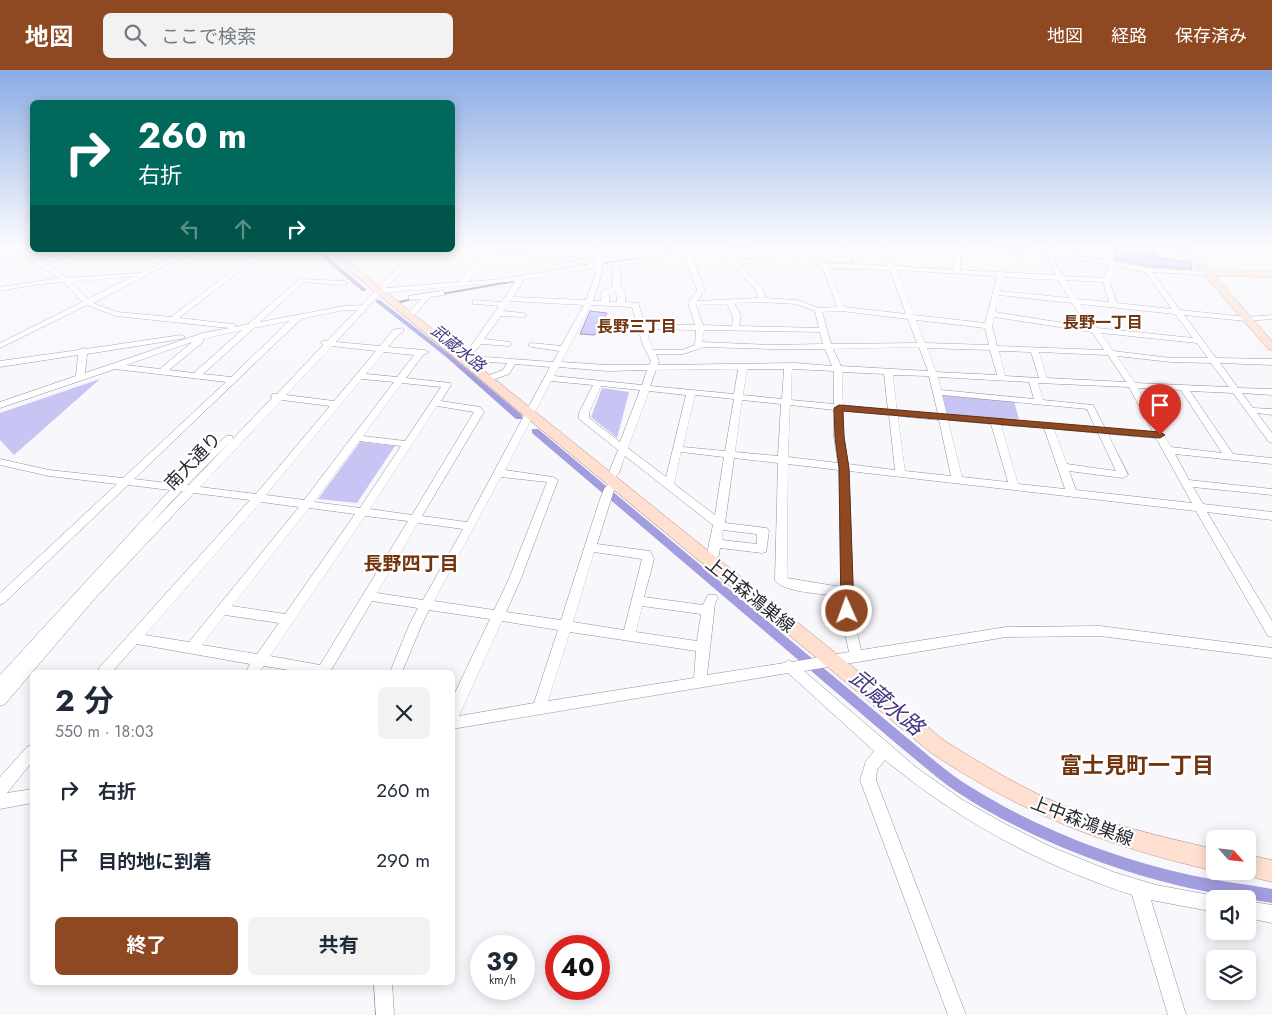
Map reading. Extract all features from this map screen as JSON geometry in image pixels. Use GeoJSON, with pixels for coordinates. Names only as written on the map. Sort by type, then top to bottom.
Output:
{"type":"FeatureCollection","features":[{"type":"Feature","properties":{"kind":"main road","name":"上中森鴻巣線"},"geometry":{"type":"LineString","coordinates":[[378,290],[464,358],[611,483],[709,561],[824,661],[938,747],[1013,793],[1059,815],[1102,832],[1206,858]]}},
{"type":"Feature","properties":{"kind":"main road"},"geometry":{"type":"LineString","coordinates":[[1222,290],[1246,320],[1272,347]]}},
{"type":"Feature","properties":{"kind":"main road"},"geometry":{"type":"LineString","coordinates":[[1256,867],[1272,870]]}},
{"type":"Feature","properties":{"kind":"street"},"geometry":{"type":"LineString","coordinates":[[75,290],[87,303],[116,314],[238,326],[238,328]]}},
{"type":"Feature","properties":{"kind":"street"},"geometry":{"type":"LineString","coordinates":[[0,346],[112,290]]}},
{"type":"Feature","properties":{"kind":"street"},"geometry":{"type":"LineString","coordinates":[[172,320],[211,290]]}},
{"type":"Feature","properties":{"kind":"street"},"geometry":{"type":"LineString","coordinates":[[196,376],[291,290]]}},
{"type":"Feature","properties":{"kind":"street","name":"南大通り"},"geometry":{"type":"LineString","coordinates":[[0,700],[93,593],[376,290]]}},
{"type":"Feature","properties":{"kind":"street"},"geometry":{"type":"LineString","coordinates":[[412,298],[456,290]]}},
{"type":"Feature","properties":{"kind":"street"},"geometry":{"type":"LineString","coordinates":[[464,358],[513,290]]}},
{"type":"Feature","properties":{"kind":"street"},"geometry":{"type":"LineString","coordinates":[[397,670],[407,642],[426,604],[500,473],[593,290]]}},
{"type":"Feature","properties":{"kind":"street"},"geometry":{"type":"LineString","coordinates":[[605,304],[605,293],[613,290]]}},
{"type":"Feature","properties":{"kind":"street"},"geometry":{"type":"LineString","coordinates":[[620,290],[622,293],[621,304]]}},
{"type":"Feature","properties":{"kind":"street"},"geometry":{"type":"LineString","coordinates":[[651,352],[683,352],[700,346],[698,344],[700,329],[692,303],[700,290]]}},
{"type":"Feature","properties":{"kind":"street"},"geometry":{"type":"LineString","coordinates":[[760,290],[762,300]]}},
{"type":"Feature","properties":{"kind":"street"},"geometry":{"type":"LineString","coordinates":[[834,290],[841,309]]}},
{"type":"Feature","properties":{"kind":"street"},"geometry":{"type":"LineString","coordinates":[[901,290],[934,374],[956,479]]}},
{"type":"Feature","properties":{"kind":"street"},"geometry":{"type":"LineString","coordinates":[[1068,290],[1133,386],[1199,507],[1272,632]]}},
{"type":"Feature","properties":{"kind":"street"},"geometry":{"type":"LineString","coordinates":[[1110,290],[1114,305]]}},
{"type":"Feature","properties":{"kind":"street"},"geometry":{"type":"LineString","coordinates":[[1161,290],[1211,361],[1271,439]]}},
{"type":"Feature","properties":{"kind":"street"},"geometry":{"type":"LineString","coordinates":[[1002,379],[988,326],[998,293],[1246,320],[1272,317]]}},
{"type":"Feature","properties":{"kind":"street"},"geometry":{"type":"LineString","coordinates":[[409,316],[427,296]]}},
{"type":"Feature","properties":{"kind":"street"},"geometry":{"type":"LineString","coordinates":[[692,303],[762,300],[797,302],[818,310],[841,309],[988,326]]}},
{"type":"Feature","properties":{"kind":"street"},"geometry":{"type":"LineString","coordinates":[[476,302],[505,301],[635,305],[655,361],[651,366],[621,449],[539,709]]}},
{"type":"Feature","properties":{"kind":"street"},"geometry":{"type":"LineString","coordinates":[[729,301],[737,316],[735,330]]}},
{"type":"Feature","properties":{"kind":"street"},"geometry":{"type":"LineString","coordinates":[[0,405],[198,337],[238,328],[360,307]]}},
{"type":"Feature","properties":{"kind":"street"},"geometry":{"type":"LineString","coordinates":[[818,310],[828,345],[838,369],[840,437],[844,468],[848,630],[856,655]]}},
{"type":"Feature","properties":{"kind":"street"},"geometry":{"type":"LineString","coordinates":[[497,313],[523,315]]}},
{"type":"Feature","properties":{"kind":"street"},"geometry":{"type":"LineString","coordinates":[[992,314],[1095,330],[1198,341]]}},
{"type":"Feature","properties":{"kind":"street"},"geometry":{"type":"LineString","coordinates":[[0,600],[298,317]]}},
{"type":"Feature","properties":{"kind":"street"},"geometry":{"type":"LineString","coordinates":[[607,326],[735,330],[824,330]]}},
{"type":"Feature","properties":{"kind":"street"},"geometry":{"type":"LineString","coordinates":[[106,670],[258,498],[335,404],[400,330]]}},
{"type":"Feature","properties":{"kind":"street"},"geometry":{"type":"LineString","coordinates":[[0,364],[83,350],[198,337]]}},
{"type":"Feature","properties":{"kind":"street"},"geometry":{"type":"LineString","coordinates":[[161,372],[200,339],[198,337]]}},
{"type":"Feature","properties":{"kind":"street"},"geometry":{"type":"LineString","coordinates":[[478,341],[507,344]]}},
{"type":"Feature","properties":{"kind":"street"},"geometry":{"type":"LineString","coordinates":[[192,648],[307,504],[423,353],[326,343]]}},
{"type":"Feature","properties":{"kind":"street"},"geometry":{"type":"LineString","coordinates":[[698,344],[787,346],[922,344],[1111,353],[1171,360],[1272,362]]}},
{"type":"Feature","properties":{"kind":"street"},"geometry":{"type":"LineString","coordinates":[[532,345],[564,349]]}},
{"type":"Feature","properties":{"kind":"street"},"geometry":{"type":"LineString","coordinates":[[787,346],[792,367],[786,402],[783,460],[781,580],[787,584],[847,592]]}},
{"type":"Feature","properties":{"kind":"street"},"geometry":{"type":"LineString","coordinates":[[80,377],[83,350]]}},
{"type":"Feature","properties":{"kind":"street"},"geometry":{"type":"LineString","coordinates":[[1034,350],[1044,381]]}},
{"type":"Feature","properties":{"kind":"street"},"geometry":{"type":"LineString","coordinates":[[0,356],[22,359]]}},
{"type":"Feature","properties":{"kind":"street"},"geometry":{"type":"LineString","coordinates":[[464,358],[555,366],[607,368],[651,366],[792,367],[1272,392]]}},
{"type":"Feature","properties":{"kind":"street"},"geometry":{"type":"LineString","coordinates":[[487,379],[506,372],[512,362]]}},
{"type":"Feature","properties":{"kind":"street"},"geometry":{"type":"LineString","coordinates":[[112,366],[233,380]]}},
{"type":"Feature","properties":{"kind":"street"},"geometry":{"type":"LineString","coordinates":[[709,561],[719,525],[743,367]]}},
{"type":"Feature","properties":{"kind":"street"},"geometry":{"type":"LineString","coordinates":[[888,372],[900,473]]}},
{"type":"Feature","properties":{"kind":"street"},"geometry":{"type":"LineString","coordinates":[[253,670],[447,385],[360,376]]}},
{"type":"Feature","properties":{"kind":"street"},"geometry":{"type":"LineString","coordinates":[[549,378],[839,408],[1160,435]]}},
{"type":"Feature","properties":{"kind":"street"},"geometry":{"type":"LineString","coordinates":[[1033,380],[1040,403]]}},
{"type":"Feature","properties":{"kind":"street"},"geometry":{"type":"LineString","coordinates":[[598,382],[584,413],[584,419],[719,525],[763,531],[762,549],[715,543]]}},
{"type":"Feature","properties":{"kind":"street"},"geometry":{"type":"LineString","coordinates":[[1184,388],[1230,457]]}},
{"type":"Feature","properties":{"kind":"street"},"geometry":{"type":"LineString","coordinates":[[669,484],[691,392]]}},
{"type":"Feature","properties":{"kind":"street"},"geometry":{"type":"LineString","coordinates":[[937,392],[1090,407],[1123,475],[1063,467]]}},
{"type":"Feature","properties":{"kind":"street"},"geometry":{"type":"LineString","coordinates":[[275,396],[335,404]]}},
{"type":"Feature","properties":{"kind":"street","name":"南大通り"},"geometry":{"type":"LineString","coordinates":[[0,684],[178,487],[275,396]]}},
{"type":"Feature","properties":{"kind":"street"},"geometry":{"type":"LineString","coordinates":[[325,670],[414,518],[479,412],[477,409],[434,403]]}},
{"type":"Feature","properties":{"kind":"street"},"geometry":{"type":"LineString","coordinates":[[1250,410],[1272,412]]}},
{"type":"Feature","properties":{"kind":"street"},"geometry":{"type":"LineString","coordinates":[[995,420],[1014,486]]}},
{"type":"Feature","properties":{"kind":"street"},"geometry":{"type":"LineString","coordinates":[[1048,425],[1072,493]]}},
{"type":"Feature","properties":{"kind":"street"},"geometry":{"type":"LineString","coordinates":[[357,438],[407,444]]}},
{"type":"Feature","properties":{"kind":"street"},"geometry":{"type":"LineString","coordinates":[[678,449],[1272,516]]}},
{"type":"Feature","properties":{"kind":"street"},"geometry":{"type":"LineString","coordinates":[[1168,450],[1272,461]]}},
{"type":"Feature","properties":{"kind":"street"},"geometry":{"type":"LineString","coordinates":[[0,462],[49,473],[178,487],[470,526]]}},
{"type":"Feature","properties":{"kind":"street"},"geometry":{"type":"LineString","coordinates":[[455,709],[514,582],[553,480],[500,473]]}},
{"type":"Feature","properties":{"kind":"street"},"geometry":{"type":"LineString","coordinates":[[1186,483],[1272,492]]}},
{"type":"Feature","properties":{"kind":"street"},"geometry":{"type":"LineString","coordinates":[[590,547],[646,554],[648,559],[629,635]]}},
{"type":"Feature","properties":{"kind":"street"},"geometry":{"type":"LineString","coordinates":[[368,596],[704,647]]}},
{"type":"Feature","properties":{"kind":"street"},"geometry":{"type":"LineString","coordinates":[[637,601],[710,604],[701,682]]}},
{"type":"Feature","properties":{"kind":"street"},"geometry":{"type":"LineString","coordinates":[[222,610],[288,619]]}},
{"type":"Feature","properties":{"kind":"street"},"geometry":{"type":"LineString","coordinates":[[455,722],[984,635],[1059,630],[1100,631],[1161,637],[1272,653]]}},
{"type":"Feature","properties":{"kind":"street"},"geometry":{"type":"LineString","coordinates":[[134,638],[261,659],[314,670]]}},
{"type":"Feature","properties":{"kind":"street"},"geometry":{"type":"LineString","coordinates":[[794,666],[886,750],[955,803],[1009,836],[1061,860],[1139,889],[1206,901]]}},
{"type":"Feature","properties":{"kind":"street"},"geometry":{"type":"LineString","coordinates":[[886,750],[871,764],[868,771],[868,780],[957,1015]]}},
{"type":"Feature","properties":{"kind":"street"},"geometry":{"type":"LineString","coordinates":[[0,792],[2,786],[30,754]]}},
{"type":"Feature","properties":{"kind":"street"},"geometry":{"type":"LineString","coordinates":[[0,802],[30,796]]}},
{"type":"Feature","properties":{"kind":"street"},"geometry":{"type":"LineString","coordinates":[[1139,889],[1177,1015]]}},
{"type":"Feature","properties":{"kind":"street"},"geometry":{"type":"LineString","coordinates":[[1256,911],[1272,914]]}},
{"type":"Feature","properties":{"kind":"street"},"geometry":{"type":"LineString","coordinates":[[384,985],[384,1015]]}},
{"type":"Feature","properties":{"kind":"shaded area"},"geometry":{"type":"Polygon","coordinates":[[[100,379],[14,455],[0,440],[0,413],[100,379]]]}},
{"type":"Feature","properties":{"kind":"shaded area"},"geometry":{"type":"Polygon","coordinates":[[[602,388],[629,392],[617,438],[591,417],[602,388]]]}},
{"type":"Feature","properties":{"kind":"shaded area"},"geometry":{"type":"Polygon","coordinates":[[[941,394],[1014,401],[1019,419],[946,415],[941,394]]]}},
{"type":"Feature","properties":{"kind":"shaded area"},"geometry":{"type":"Polygon","coordinates":[[[360,442],[395,446],[357,503],[318,499],[360,442]]]}},
{"type":"Feature","properties":{"kind":"building"},"geometry":{"type":"Polygon","coordinates":[[[590,311],[607,313],[599,332],[594,335],[580,334],[590,311]]]}},
{"type":"Feature","properties":{"kind":"waterway"},"geometry":{"type":"LineString","coordinates":[[442,294],[464,290]]}},
{"type":"Feature","properties":{"kind":"waterway"},"geometry":{"type":"LineString","coordinates":[[400,302],[412,299]]}},
{"type":"Feature","properties":{"kind":"waterway","name":"武蔵水路"},"geometry":{"type":"LineString","coordinates":[[378,301],[447,355],[519,417]]}},
{"type":"Feature","properties":{"kind":"waterway","name":"武蔵水路"},"geometry":{"type":"LineString","coordinates":[[535,431],[940,773],[964,790],[1041,831],[1095,853],[1190,882],[1272,896]]}},
{"type":"Feature","properties":{"kind":"district","name":"長野一丁目"},"geometry":{"type":"Point","coordinates":[1103,322]}},
{"type":"Feature","properties":{"kind":"district","name":"長野三丁目"},"geometry":{"type":"Point","coordinates":[637,326]}},
{"type":"Feature","properties":{"kind":"district","name":"長野四丁目"},"geometry":{"type":"Point","coordinates":[411,563]}},
{"type":"Feature","properties":{"kind":"district","name":"富士見町一丁目"},"geometry":{"type":"Point","coordinates":[1137,765]}},
{"type":"Feature","properties":{"kind":"route"},"geometry":{"type":"LineString","coordinates":[[847,611],[844,468],[839,408],[1160,435]]}}]}
